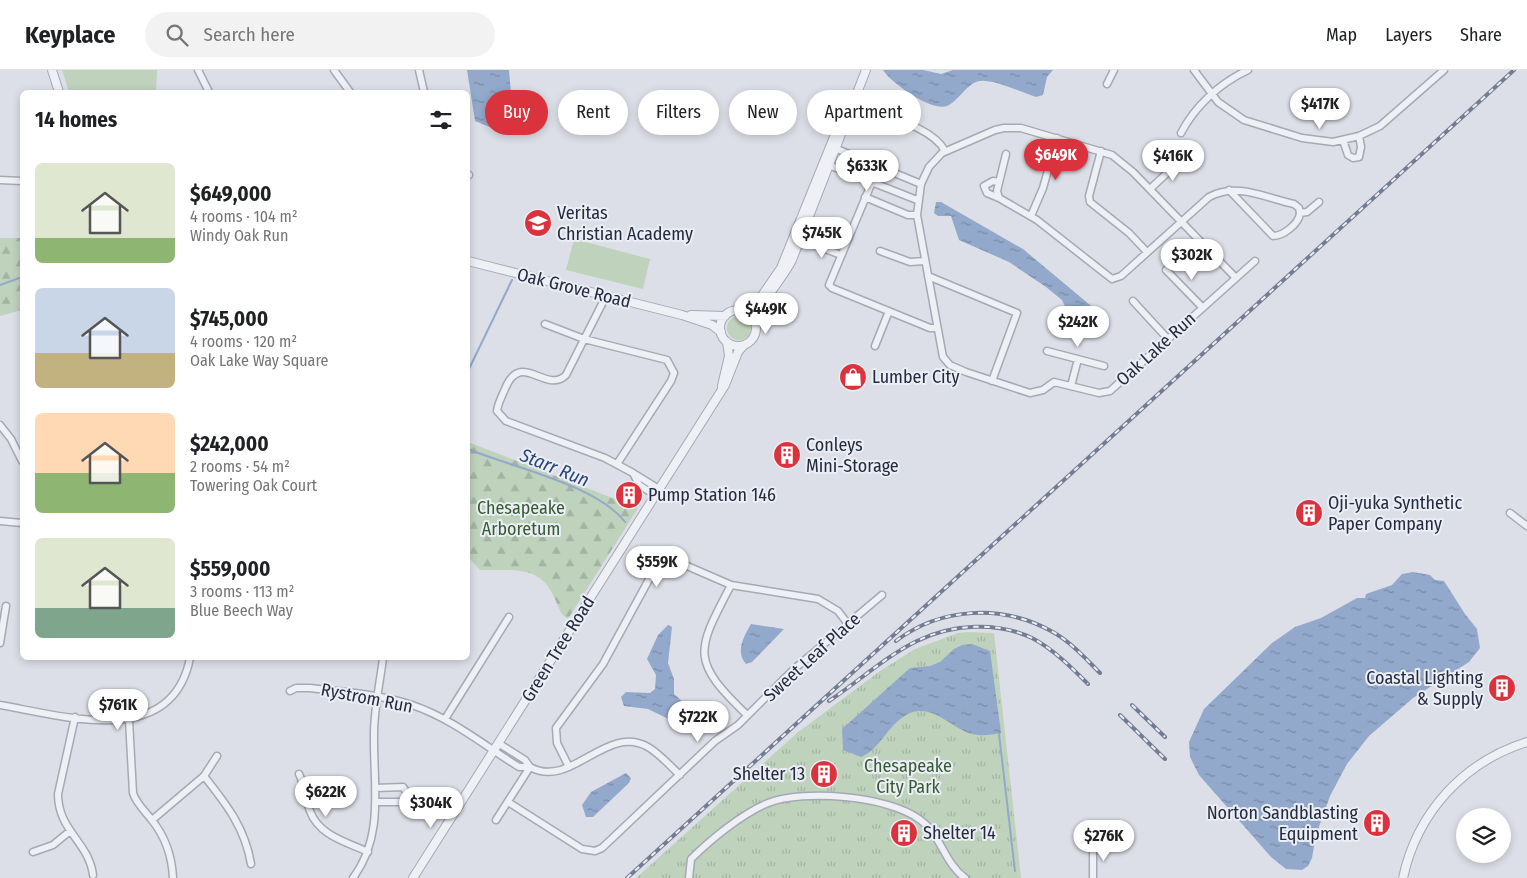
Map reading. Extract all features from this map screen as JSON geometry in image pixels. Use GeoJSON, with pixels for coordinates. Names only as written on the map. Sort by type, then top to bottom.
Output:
{"type":"FeatureCollection","features":[{"type":"Feature","properties":{"kind":"street"},"geometry":{"type":"LineString","coordinates":[[52,70],[59,90]]}},
{"type":"Feature","properties":{"kind":"street"},"geometry":{"type":"LineString","coordinates":[[198,70],[206,90]]}},
{"type":"Feature","properties":{"kind":"street"},"geometry":{"type":"LineString","coordinates":[[334,70],[349,90]]}},
{"type":"Feature","properties":{"kind":"street"},"geometry":{"type":"LineString","coordinates":[[419,70],[424,90]]}},
{"type":"Feature","properties":{"kind":"street"},"geometry":{"type":"LineString","coordinates":[[834,147],[861,70]]}},
{"type":"Feature","properties":{"kind":"street"},"geometry":{"type":"LineString","coordinates":[[827,164],[792,260],[778,285],[758,311],[754,337],[744,345],[735,345],[727,342],[721,332],[721,323],[725,316],[731,311],[741,310],[756,303],[777,275],[827,164],[866,70]]}},
{"type":"Feature","properties":{"kind":"street"},"geometry":{"type":"LineString","coordinates":[[1107,84],[1114,70]]}},
{"type":"Feature","properties":{"kind":"street"},"geometry":{"type":"LineString","coordinates":[[1194,70],[1212,94],[1235,115],[1260,127],[1312,141],[1343,140],[1372,131],[1392,118],[1444,70]]}},
{"type":"Feature","properties":{"kind":"street"},"geometry":{"type":"LineString","coordinates":[[1181,133],[1196,109],[1232,78],[1248,70]]}},
{"type":"Feature","properties":{"kind":"street"},"geometry":{"type":"LineString","coordinates":[[834,147],[920,184],[929,167],[945,151],[1004,128],[1021,128],[1101,151],[1117,158],[1150,189],[1235,277]]}},
{"type":"Feature","properties":{"kind":"street"},"geometry":{"type":"LineString","coordinates":[[921,130],[939,141],[945,151]]}},
{"type":"Feature","properties":{"kind":"street"},"geometry":{"type":"LineString","coordinates":[[1343,140],[1348,155],[1353,158],[1359,157],[1361,153],[1359,136]]}},
{"type":"Feature","properties":{"kind":"street"},"geometry":{"type":"LineString","coordinates":[[1031,216],[1041,194],[1057,138]]}},
{"type":"Feature","properties":{"kind":"street"},"geometry":{"type":"LineString","coordinates":[[1101,151],[1089,196],[1090,202],[1129,233],[1147,252]]}},
{"type":"Feature","properties":{"kind":"street"},"geometry":{"type":"LineString","coordinates":[[998,198],[997,193],[1006,154]]}},
{"type":"Feature","properties":{"kind":"street"},"geometry":{"type":"LineString","coordinates":[[1150,189],[1182,159]]}},
{"type":"Feature","properties":{"kind":"street"},"geometry":{"type":"LineString","coordinates":[[827,164],[917,200]]}},
{"type":"Feature","properties":{"kind":"street"},"geometry":{"type":"LineString","coordinates":[[0,180],[20,181]]}},
{"type":"Feature","properties":{"kind":"street"},"geometry":{"type":"LineString","coordinates":[[999,182],[993,181],[984,186],[987,193],[1031,216],[1112,279],[1120,276],[1209,197],[1229,190],[1251,192],[1294,204],[1299,208],[1298,221],[1282,234],[1273,236],[1229,190]]}},
{"type":"Feature","properties":{"kind":"street"},"geometry":{"type":"LineString","coordinates":[[872,182],[830,282],[830,287],[930,328],[938,328]]}},
{"type":"Feature","properties":{"kind":"street","name":"Oak Lake Run"},"geometry":{"type":"LineString","coordinates":[[920,184],[916,215],[942,354],[948,363],[992,382],[1030,393],[1043,390],[1054,382],[1099,393],[1107,393],[1255,261]]}},
{"type":"Feature","properties":{"kind":"street"},"geometry":{"type":"LineString","coordinates":[[865,197],[908,215],[916,215]]}},
{"type":"Feature","properties":{"kind":"street"},"geometry":{"type":"LineString","coordinates":[[1300,213],[1307,212],[1319,202]]}},
{"type":"Feature","properties":{"kind":"street"},"geometry":{"type":"LineString","coordinates":[[810,244],[841,255]]}},
{"type":"Feature","properties":{"kind":"street"},"geometry":{"type":"LineString","coordinates":[[880,251],[910,262],[925,261]]}},
{"type":"Feature","properties":{"kind":"street","name":"Oak Grove Road"},"geometry":{"type":"LineString","coordinates":[[470,262],[682,314],[712,325],[721,332]]}},
{"type":"Feature","properties":{"kind":"street"},"geometry":{"type":"LineString","coordinates":[[1166,270],[1202,307]]}},
{"type":"Feature","properties":{"kind":"street"},"geometry":{"type":"LineString","coordinates":[[928,276],[1017,313],[992,382]]}},
{"type":"Feature","properties":{"kind":"street"},"geometry":{"type":"LineString","coordinates":[[606,296],[562,378],[553,380],[523,372],[515,374],[509,380],[497,411],[506,421],[617,464],[633,473],[657,492]]}},
{"type":"Feature","properties":{"kind":"street"},"geometry":{"type":"LineString","coordinates":[[1133,301],[1167,338]]}},
{"type":"Feature","properties":{"kind":"street"},"geometry":{"type":"LineString","coordinates":[[741,310],[750,314],[755,322]]}},
{"type":"Feature","properties":{"kind":"street"},"geometry":{"type":"LineString","coordinates":[[876,346],[889,311]]}},
{"type":"Feature","properties":{"kind":"street","name":"Oak Grove Road"},"geometry":{"type":"LineString","coordinates":[[682,314],[725,316]]}},
{"type":"Feature","properties":{"kind":"street"},"geometry":{"type":"LineString","coordinates":[[545,324],[584,339],[661,358],[673,368],[674,373],[671,381],[617,464]]}},
{"type":"Feature","properties":{"kind":"street","name":"Green Tree Road"},"geometry":{"type":"LineString","coordinates":[[718,396],[730,356],[727,342]]}},
{"type":"Feature","properties":{"kind":"street","name":"Green Tree Road"},"geometry":{"type":"LineString","coordinates":[[413,878],[718,396],[729,378],[738,352],[744,345]]}},
{"type":"Feature","properties":{"kind":"street"},"geometry":{"type":"LineString","coordinates":[[1047,351],[1104,366]]}},
{"type":"Feature","properties":{"kind":"street"},"geometry":{"type":"LineString","coordinates":[[1071,386],[1078,359]]}},
{"type":"Feature","properties":{"kind":"street"},"geometry":{"type":"LineString","coordinates":[[0,425],[20,450]]}},
{"type":"Feature","properties":{"kind":"street"},"geometry":{"type":"LineString","coordinates":[[1510,513],[1527,526]]}},
{"type":"Feature","properties":{"kind":"street"},"geometry":{"type":"LineString","coordinates":[[0,521],[20,523]]}},
{"type":"Feature","properties":{"kind":"street"},"geometry":{"type":"LineString","coordinates":[[569,767],[557,743],[556,728],[603,664],[653,572],[664,563],[678,562],[731,584],[818,599],[838,612],[848,624]]}},
{"type":"Feature","properties":{"kind":"street"},"geometry":{"type":"LineString","coordinates":[[731,584],[707,630],[704,655],[714,682],[747,715]]}},
{"type":"Feature","properties":{"kind":"street","name":"Sweet Leaf Place"},"geometry":{"type":"LineString","coordinates":[[508,802],[582,849],[595,851],[608,844],[715,741],[747,715],[793,670],[882,595]]}},
{"type":"Feature","properties":{"kind":"street"},"geometry":{"type":"LineString","coordinates":[[0,642],[6,606]]}},
{"type":"Feature","properties":{"kind":"street"},"geometry":{"type":"LineString","coordinates":[[445,720],[509,618]]}},
{"type":"Feature","properties":{"kind":"street"},"geometry":{"type":"LineString","coordinates":[[0,705],[76,717],[129,720],[151,712],[170,698],[182,682],[189,660]]}},
{"type":"Feature","properties":{"kind":"street"},"geometry":{"type":"LineString","coordinates":[[352,878],[368,852],[375,824],[374,735],[384,660]]}},
{"type":"Feature","properties":{"kind":"street","name":"Rystrom Run"},"geometry":{"type":"LineString","coordinates":[[290,692],[303,687],[412,705],[445,720],[519,767],[530,767],[544,774],[569,767],[612,745],[628,742],[648,747],[680,775]]}},
{"type":"Feature","properties":{"kind":"street"},"geometry":{"type":"LineString","coordinates":[[76,717],[58,794],[60,814],[89,856],[93,875]]}},
{"type":"Feature","properties":{"kind":"street"},"geometry":{"type":"LineString","coordinates":[[129,720],[132,792],[137,802],[152,820],[168,849],[173,878]]}},
{"type":"Feature","properties":{"kind":"street"},"geometry":{"type":"LineString","coordinates":[[1402,878],[1415,838],[1443,796],[1480,764],[1505,750],[1527,742]]}},
{"type":"Feature","properties":{"kind":"street"},"geometry":{"type":"LineString","coordinates":[[496,820],[530,767],[525,760],[498,743]]}},
{"type":"Feature","properties":{"kind":"street"},"geometry":{"type":"LineString","coordinates":[[152,820],[204,776],[217,756]]}},
{"type":"Feature","properties":{"kind":"street"},"geometry":{"type":"LineString","coordinates":[[299,774],[306,791],[309,810],[320,828],[337,839],[368,852]]}},
{"type":"Feature","properties":{"kind":"street"},"geometry":{"type":"LineString","coordinates":[[204,776],[235,816],[248,848],[251,864]]}},
{"type":"Feature","properties":{"kind":"street"},"geometry":{"type":"LineString","coordinates":[[375,788],[403,787],[407,793],[405,800],[401,802],[375,802]]}},
{"type":"Feature","properties":{"kind":"street"},"geometry":{"type":"LineString","coordinates":[[689,878],[691,859],[734,824],[766,804],[806,797],[868,799],[886,802],[919,818],[936,836],[956,871],[965,878]]}},
{"type":"Feature","properties":{"kind":"street"},"geometry":{"type":"LineString","coordinates":[[33,852],[53,845],[70,831]]}},
{"type":"Feature","properties":{"kind":"street"},"geometry":{"type":"LineString","coordinates":[[1094,846],[1094,878]]}},
{"type":"Feature","properties":{"kind":"green space"},"geometry":{"type":"Polygon","coordinates":[[[62,70],[157,70],[156,90],[68,90],[62,70]]]}},
{"type":"Feature","properties":{"kind":"green space"},"geometry":{"type":"Polygon","coordinates":[[[0,238],[20,238],[20,311],[0,316],[0,238]]]}},
{"type":"Feature","properties":{"kind":"green space"},"geometry":{"type":"Polygon","coordinates":[[[574,239],[650,259],[643,289],[566,270],[574,239]]]}},
{"type":"Feature","properties":{"kind":"green space"},"geometry":{"type":"Polygon","coordinates":[[[739,316],[744,317],[750,323],[750,333],[744,339],[739,340],[734,339],[728,333],[727,328],[728,323],[734,317],[739,316]]]}},
{"type":"Feature","properties":{"kind":"green space","name":"Chesapeake Arboretum"},"geometry":{"type":"Polygon","coordinates":[[[470,443],[638,508],[568,619],[561,612],[548,586],[533,574],[513,570],[480,570],[470,559],[470,443]]]}},
{"type":"Feature","properties":{"kind":"green space","name":"Chesapeake City Park"},"geometry":{"type":"Polygon","coordinates":[[[958,633],[994,633],[1021,878],[636,878],[797,733],[880,671],[915,649],[958,633]]]}},
{"type":"Feature","properties":{"kind":"water"},"geometry":{"type":"Polygon","coordinates":[[[467,70],[509,70],[511,90],[485,90],[485,125],[475,121],[467,70]]]}},
{"type":"Feature","properties":{"kind":"water"},"geometry":{"type":"Polygon","coordinates":[[[883,70],[923,70],[941,74],[953,70],[1053,70],[1047,77],[1043,95],[1036,97],[997,83],[979,81],[969,86],[952,103],[940,107],[921,100],[921,90],[904,90],[887,76],[883,70]]]}},
{"type":"Feature","properties":{"kind":"water"},"geometry":{"type":"Polygon","coordinates":[[[936,202],[941,202],[1023,249],[1096,310],[1102,318],[1102,324],[1098,327],[1072,321],[1062,300],[1046,287],[1009,262],[959,240],[951,216],[938,216],[934,213],[936,202]]]}},
{"type":"Feature","properties":{"kind":"water"},"geometry":{"type":"Polygon","coordinates":[[[1413,572],[1430,575],[1435,580],[1444,581],[1477,629],[1480,648],[1469,662],[1413,698],[1369,736],[1347,764],[1330,796],[1316,835],[1312,858],[1308,866],[1302,870],[1286,869],[1271,857],[1199,775],[1190,757],[1189,742],[1204,709],[1272,643],[1295,627],[1321,618],[1357,598],[1365,598],[1366,594],[1392,585],[1402,574],[1413,572]]]}},
{"type":"Feature","properties":{"kind":"water"},"geometry":{"type":"Polygon","coordinates":[[[751,624],[784,629],[752,662],[746,664],[741,654],[741,649],[743,639],[751,624]]]}},
{"type":"Feature","properties":{"kind":"water"},"geometry":{"type":"Polygon","coordinates":[[[668,625],[672,627],[668,663],[674,679],[674,694],[689,707],[690,712],[684,722],[679,724],[648,709],[624,706],[621,697],[626,692],[650,693],[655,689],[656,675],[647,659],[658,635],[668,625]]]}},
{"type":"Feature","properties":{"kind":"water"},"geometry":{"type":"Polygon","coordinates":[[[972,644],[990,651],[1001,733],[978,735],[969,733],[937,715],[919,711],[903,717],[874,748],[861,757],[843,750],[842,729],[910,668],[930,666],[940,662],[954,649],[962,645],[972,644]]]}},
{"type":"Feature","properties":{"kind":"water"},"geometry":{"type":"Polygon","coordinates":[[[626,773],[631,778],[629,783],[593,817],[586,817],[582,805],[591,792],[626,773]]]}},
{"type":"Feature","properties":{"kind":"waterway","name":"Starr Run"},"geometry":{"type":"LineString","coordinates":[[0,285],[20,278]]}},
{"type":"Feature","properties":{"kind":"waterway","name":"Starr Run"},"geometry":{"type":"LineString","coordinates":[[470,367],[512,280]]}},
{"type":"Feature","properties":{"kind":"waterway","name":"Starr Run"},"geometry":{"type":"LineString","coordinates":[[470,450],[574,487],[612,509],[625,522]]}},
{"type":"Feature","properties":{"kind":"waterway"},"geometry":{"type":"LineString","coordinates":[[999,734],[1015,871]]}},
{"type":"Feature","properties":{"kind":"railway"},"geometry":{"type":"LineString","coordinates":[[627,878],[1514,70]]}},
{"type":"Feature","properties":{"kind":"railway"},"geometry":{"type":"LineString","coordinates":[[896,641],[932,621],[952,616],[972,613],[1012,616],[1032,622],[1058,635],[1077,650],[1100,673]]}},
{"type":"Feature","properties":{"kind":"railway"},"geometry":{"type":"LineString","coordinates":[[829,701],[883,662],[917,641],[945,631],[974,627],[1004,629],[1032,638],[1054,653],[1088,684]]}},
{"type":"Feature","properties":{"kind":"railway"},"geometry":{"type":"LineString","coordinates":[[1132,705],[1165,737]]}},
{"type":"Feature","properties":{"kind":"railway"},"geometry":{"type":"LineString","coordinates":[[1120,715],[1165,759]]}},
{"type":"Feature","properties":{"kind":"place","name":"Veritas Christian Academy"},"geometry":{"type":"Point","coordinates":[538,223]}},
{"type":"Feature","properties":{"kind":"place","name":"Lumber City"},"geometry":{"type":"Point","coordinates":[853,377]}},
{"type":"Feature","properties":{"kind":"place","name":"Conleys Mini-Storage"},"geometry":{"type":"Point","coordinates":[787,455]}},
{"type":"Feature","properties":{"kind":"place","name":"Pump Station 146"},"geometry":{"type":"Point","coordinates":[629,495]}},
{"type":"Feature","properties":{"kind":"place","name":"Oji-yuka Synthetic Paper Company"},"geometry":{"type":"Point","coordinates":[1309,513]}},
{"type":"Feature","properties":{"kind":"place","name":"Coastal Lighting & Supply"},"geometry":{"type":"Point","coordinates":[1502,688]}},
{"type":"Feature","properties":{"kind":"place","name":"Shelter 13"},"geometry":{"type":"Point","coordinates":[824,774]}},
{"type":"Feature","properties":{"kind":"place","name":"Norton Sandblasting Equipment"},"geometry":{"type":"Point","coordinates":[1377,823]}},
{"type":"Feature","properties":{"kind":"place","name":"Shelter 14"},"geometry":{"type":"Point","coordinates":[904,833]}}]}
